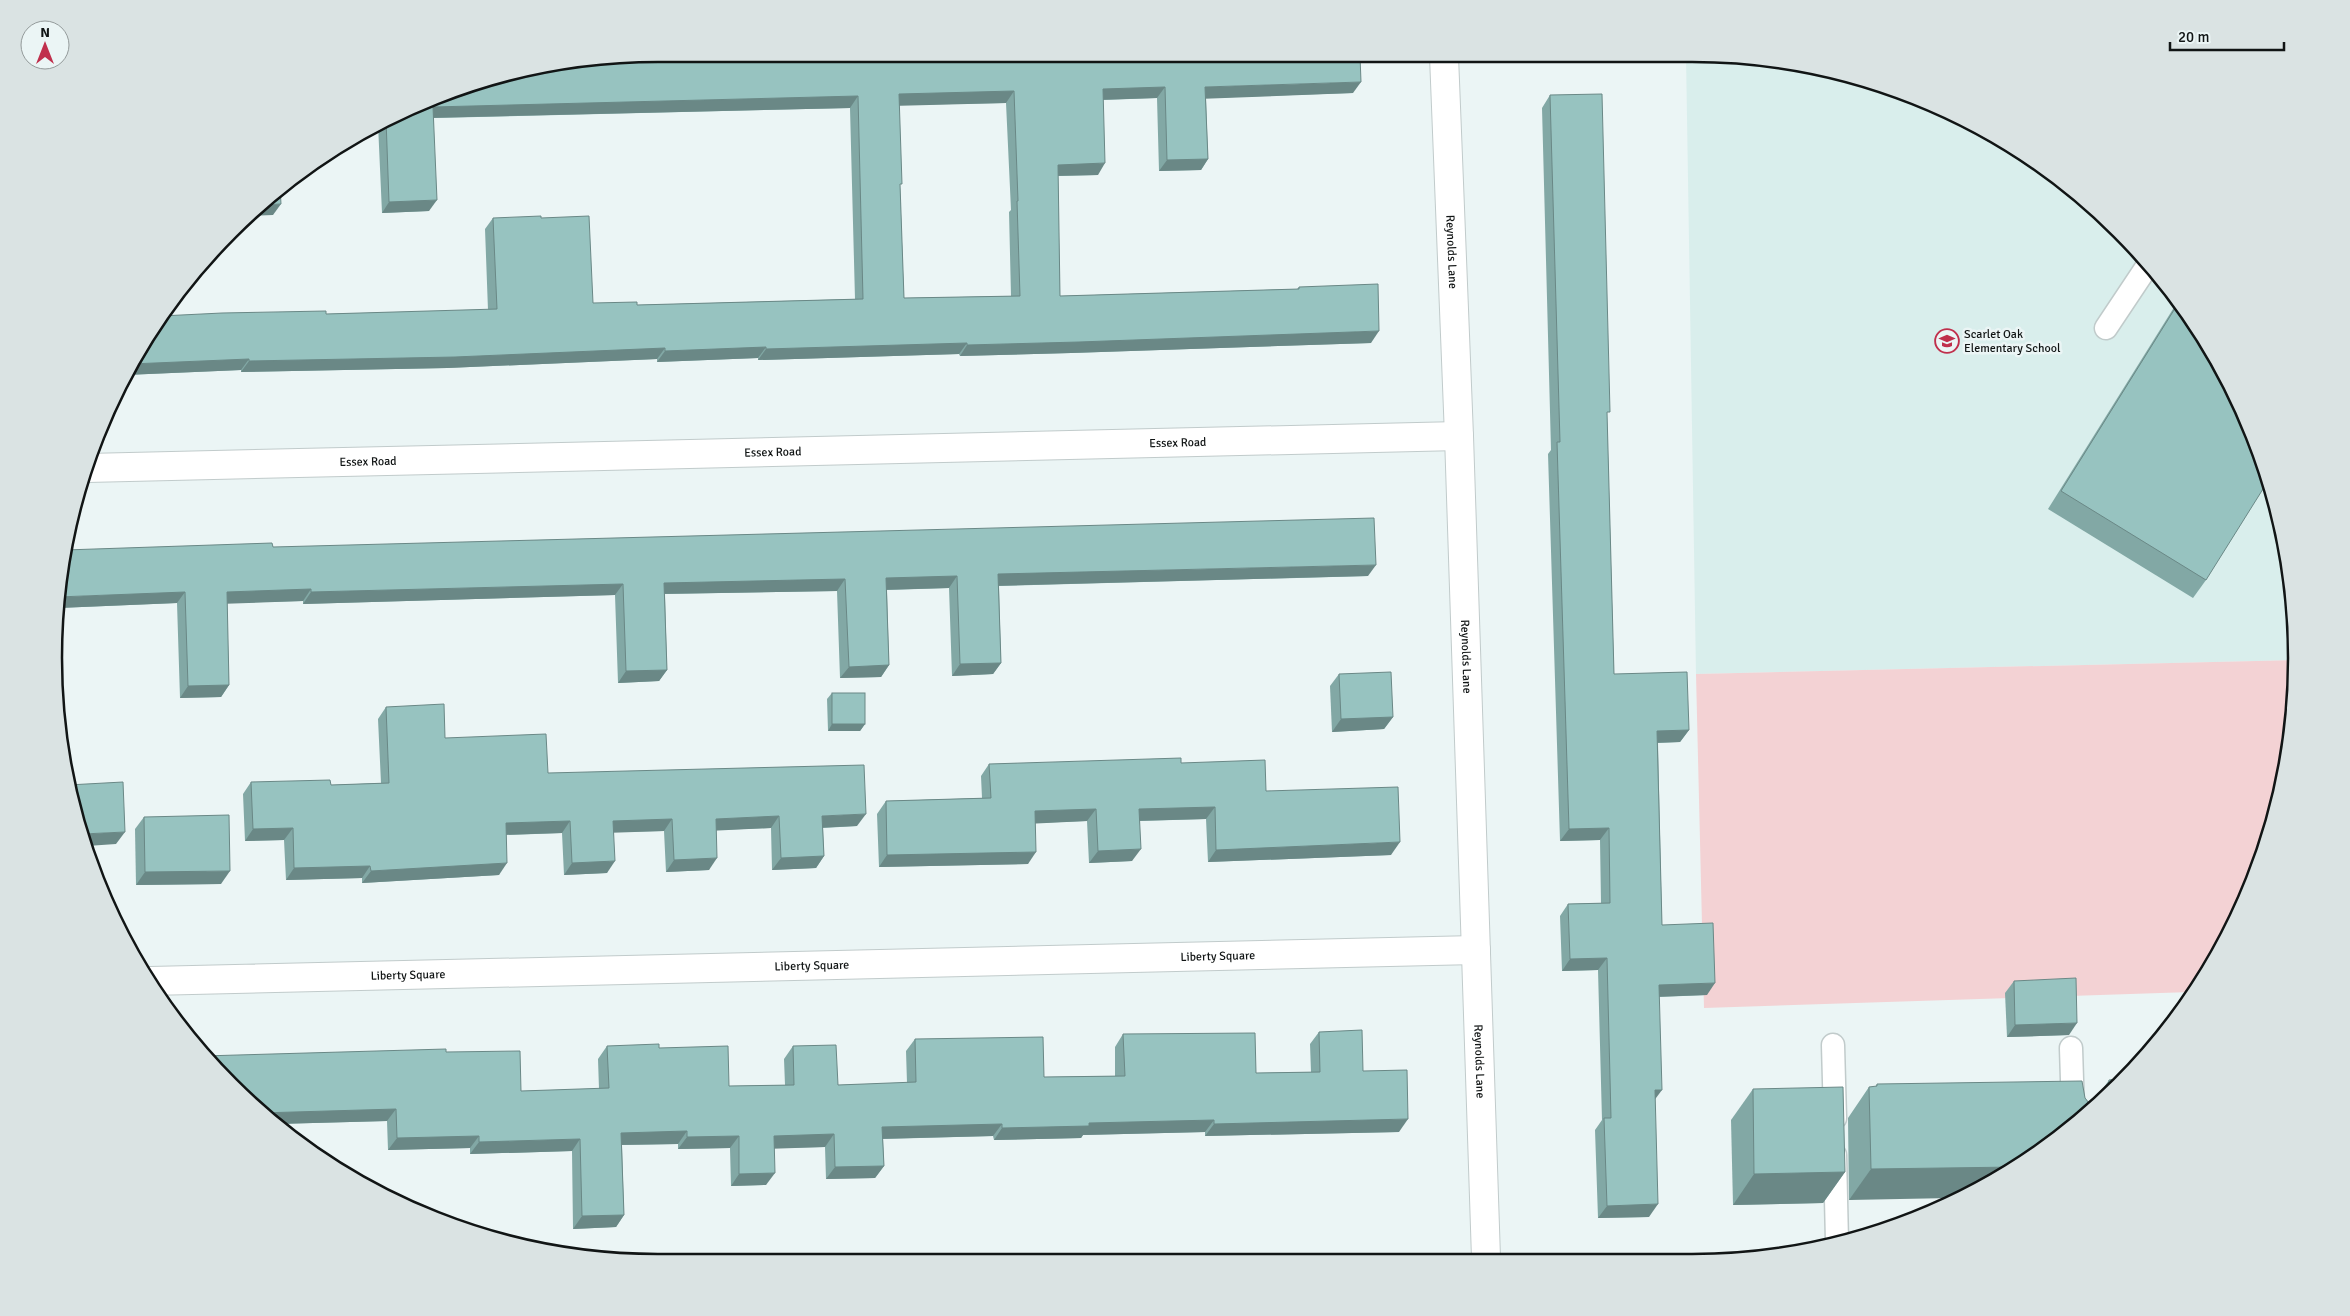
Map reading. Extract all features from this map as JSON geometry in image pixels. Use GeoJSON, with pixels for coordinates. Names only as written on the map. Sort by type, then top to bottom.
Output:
{"type":"FeatureCollection","features":[{"type":"Feature","properties":{"kind":"street","name":"Reynolds Lane"},"geometry":{"type":"LineString","coordinates":[[1444,62],[1459,436],[1486,1254]]}},
{"type":"Feature","properties":{"kind":"street","name":"Essex Road"},"geometry":{"type":"LineString","coordinates":[[94,468],[1459,436]]}},
{"type":"Feature","properties":{"kind":"street","name":"Liberty Square"},"geometry":{"type":"LineString","coordinates":[[158,981],[1476,950]]}},
{"type":"Feature","properties":{"kind":"lane"},"geometry":{"type":"LineString","coordinates":[[2106,328],[2144,270]]}},
{"type":"Feature","properties":{"kind":"lane"},"geometry":{"type":"LineString","coordinates":[[1833,1045],[1837,1235]]}},
{"type":"Feature","properties":{"kind":"lane"},"geometry":{"type":"LineString","coordinates":[[2071,1048],[2074,1115]]}},
{"type":"Feature","properties":{"kind":"shaded area","name":"Scarlet Oak Elementary School"},"geometry":{"type":"Polygon","coordinates":[[[1686,62],[1731,64],[1808,74],[1883,94],[1920,108],[1990,142],[2023,163],[2085,210],[2113,237],[2140,265],[2187,327],[2208,360],[2242,430],[2256,467],[2276,542],[2282,580],[2288,658],[2288,660],[1696,674],[1686,62]]]}},
{"type":"Feature","properties":{"kind":"shaded area"},"geometry":{"type":"Polygon","coordinates":[[[2288,660],[2282,736],[2276,774],[2256,849],[2226,921],[2208,956],[2185,992],[1704,1008],[1696,674],[2288,660]]]}},
{"type":"Feature","properties":{"kind":"building"},"geometry":{"type":"Polygon","coordinates":[[[658,62],[1360,62],[1361,82],[1205,87],[1208,159],[1167,160],[1165,87],[1103,89],[1105,163],[1058,165],[1060,296],[1299,289],[1299,287],[1378,284],[1379,331],[967,345],[967,343],[665,351],[665,348],[455,357],[249,361],[249,359],[140,364],[171,315],[326,311],[326,314],[497,309],[493,218],[589,216],[593,303],[637,302],[637,305],[863,299],[858,96],[433,107],[437,200],[389,202],[386,128],[430,108],[467,94],[542,74],[580,68],[658,62]],[[1014,91],[899,94],[904,298],[1020,296],[1014,91]]]}},
{"type":"Feature","properties":{"kind":"building"},"geometry":{"type":"Polygon","coordinates":[[[1602,94],[1610,412],[1607,412],[1614,674],[1687,672],[1689,730],[1657,731],[1662,925],[1713,923],[1715,983],[1659,985],[1662,1090],[1655,1090],[1658,1204],[1607,1206],[1604,1118],[1611,1118],[1607,958],[1570,959],[1568,904],[1610,903],[1609,828],[1569,829],[1557,442],[1560,442],[1550,95],[1602,94]]]}},
{"type":"Feature","properties":{"kind":"building"},"geometry":{"type":"Polygon","coordinates":[[[281,198],[281,204],[272,204],[281,198]]]}},
{"type":"Feature","properties":{"kind":"building"},"geometry":{"type":"Polygon","coordinates":[[[2174,309],[2208,360],[2226,395],[2242,430],[2263,489],[2206,580],[2061,491],[2174,309]]]}},
{"type":"Feature","properties":{"kind":"building"},"geometry":{"type":"Polygon","coordinates":[[[1374,518],[1376,565],[998,574],[1001,663],[960,664],[957,576],[886,578],[889,665],[849,667],[845,579],[664,583],[667,670],[626,671],[623,584],[311,592],[311,589],[227,592],[229,685],[188,686],[185,592],[66,597],[73,550],[272,543],[273,547],[1374,518]]]}},
{"type":"Feature","properties":{"kind":"building"},"geometry":{"type":"Polygon","coordinates":[[[1391,672],[1393,717],[1341,719],[1339,674],[1391,672]]]}},
{"type":"Feature","properties":{"kind":"building"},"geometry":{"type":"Polygon","coordinates":[[[832,693],[865,693],[865,724],[832,724],[832,693]]]}},
{"type":"Feature","properties":{"kind":"building"},"geometry":{"type":"Polygon","coordinates":[[[444,704],[445,738],[546,734],[548,773],[864,765],[866,814],[822,816],[824,856],[781,858],[779,816],[716,819],[717,858],[674,860],[672,819],[613,821],[615,861],[572,863],[570,821],[506,823],[507,863],[371,871],[370,866],[294,868],[293,828],[253,829],[251,782],[330,780],[331,785],[389,783],[386,707],[444,704]]]}},
{"type":"Feature","properties":{"kind":"building"},"geometry":{"type":"Polygon","coordinates":[[[1181,758],[1181,763],[1265,760],[1266,791],[1398,787],[1400,842],[1216,850],[1215,807],[1139,809],[1141,849],[1098,851],[1096,809],[1035,811],[1036,852],[887,855],[886,801],[991,798],[989,764],[1181,758]]]}},
{"type":"Feature","properties":{"kind":"building"},"geometry":{"type":"Polygon","coordinates":[[[123,782],[125,832],[89,834],[76,785],[123,782]]]}},
{"type":"Feature","properties":{"kind":"building"},"geometry":{"type":"Polygon","coordinates":[[[229,815],[230,871],[145,872],[144,817],[229,815]]]}},
{"type":"Feature","properties":{"kind":"building"},"geometry":{"type":"Polygon","coordinates":[[[2076,978],[2077,1023],[2015,1025],[2014,981],[2076,978]]]}},
{"type":"Feature","properties":{"kind":"building"},"geometry":{"type":"Polygon","coordinates":[[[1362,1030],[1363,1071],[1407,1070],[1408,1119],[1214,1124],[1214,1120],[1089,1123],[1089,1126],[1002,1128],[1002,1124],[882,1127],[884,1166],[835,1167],[834,1134],[774,1136],[775,1173],[739,1174],[739,1136],[687,1137],[687,1131],[621,1133],[624,1215],[582,1216],[580,1139],[479,1142],[479,1136],[397,1138],[396,1109],[273,1113],[215,1056],[446,1049],[446,1052],[520,1051],[521,1091],[609,1088],[607,1046],[659,1044],[659,1048],[728,1046],[729,1086],[794,1085],[793,1046],[836,1045],[838,1085],[916,1082],[915,1039],[1043,1037],[1044,1077],[1125,1076],[1123,1034],[1255,1033],[1256,1073],[1320,1072],[1319,1032],[1362,1030]]]}},
{"type":"Feature","properties":{"kind":"building"},"geometry":{"type":"Polygon","coordinates":[[[2082,1081],[2085,1098],[2089,1103],[2055,1130],[2001,1167],[1871,1169],[1869,1087],[1877,1086],[1877,1084],[2082,1081]]]}},
{"type":"Feature","properties":{"kind":"building"},"geometry":{"type":"Polygon","coordinates":[[[1843,1087],[1845,1172],[1754,1174],[1753,1089],[1843,1087]]]}},
{"type":"Feature","properties":{"kind":"place","name":"Scarlet Oak Elementary School"},"geometry":{"type":"Point","coordinates":[1947,341]}}]}
